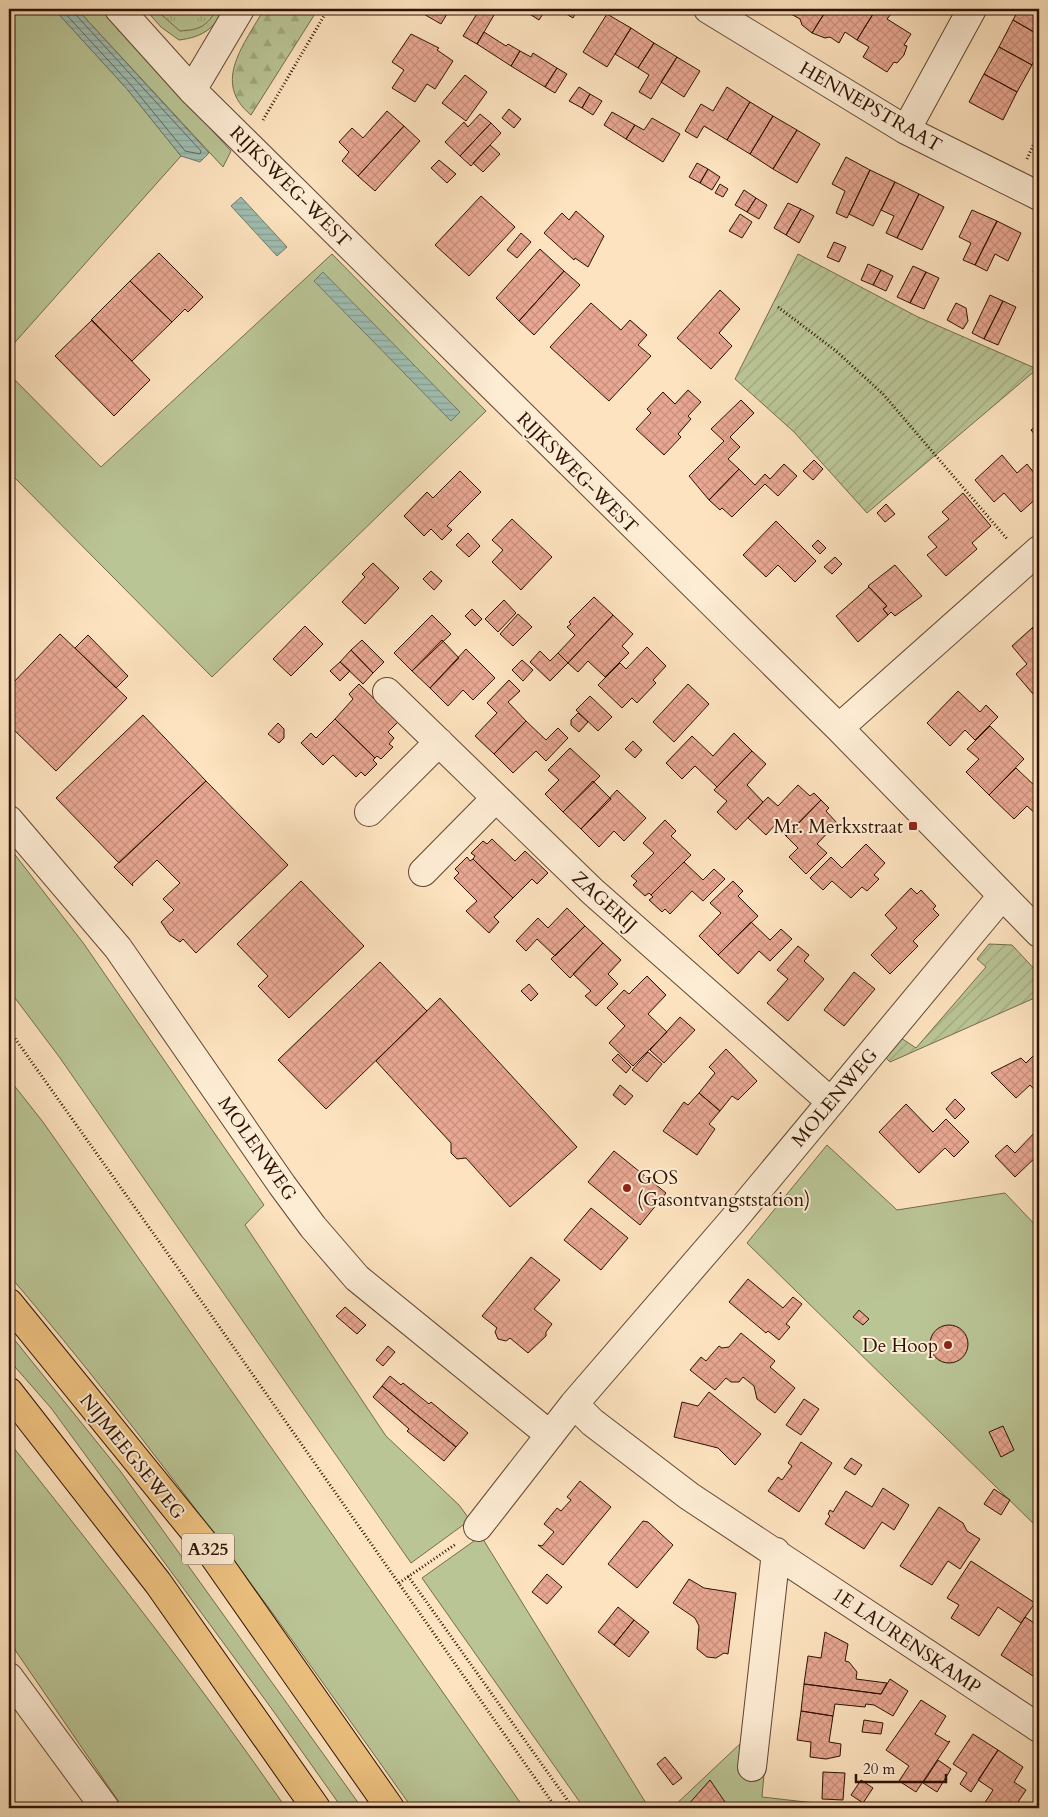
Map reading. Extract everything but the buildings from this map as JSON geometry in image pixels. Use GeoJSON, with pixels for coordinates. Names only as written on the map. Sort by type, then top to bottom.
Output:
{"type":"FeatureCollection","features":[{"type":"Feature","properties":{"kind":"highway","name":"NIJMEEGSEWEG"},"geometry":{"type":"LineString","coordinates":[[9,1303],[208,1548],[390,1808]]}},
{"type":"Feature","properties":{"kind":"highway"},"geometry":{"type":"LineString","coordinates":[[9,1392],[158,1583],[316,1808]]}},
{"type":"Feature","properties":{"kind":"street","name":"RIJKSWEG-WEST"},"geometry":{"type":"LineString","coordinates":[[119,9],[192,90],[839,728],[1039,933]]}},
{"type":"Feature","properties":{"kind":"street"},"geometry":{"type":"LineString","coordinates":[[192,90],[240,9]]}},
{"type":"Feature","properties":{"kind":"street","name":"HENNEPSTRAAT"},"geometry":{"type":"LineString","coordinates":[[708,9],[906,130],[1039,196]]}},
{"type":"Feature","properties":{"kind":"street"},"geometry":{"type":"LineString","coordinates":[[906,130],[972,9]]}},
{"type":"Feature","properties":{"kind":"street"},"geometry":{"type":"LineString","coordinates":[[839,728],[1033,556]]}},
{"type":"Feature","properties":{"kind":"street","name":"ZAGERIJ"},"geometry":{"type":"LineString","coordinates":[[387,692],[592,891],[831,1102]]}},
{"type":"Feature","properties":{"kind":"street"},"geometry":{"type":"LineString","coordinates":[[369,812],[438,742]]}},
{"type":"Feature","properties":{"kind":"street"},"geometry":{"type":"LineString","coordinates":[[423,872],[496,798]]}},
{"type":"Feature","properties":{"kind":"street","name":"MOLENWEG"},"geometry":{"type":"LineString","coordinates":[[9,820],[118,948],[282,1185],[313,1227],[357,1278],[550,1435]]}},
{"type":"Feature","properties":{"kind":"street","name":"MOLENWEG"},"geometry":{"type":"LineString","coordinates":[[478,1527],[574,1404],[831,1102],[1002,896]]}},
{"type":"Feature","properties":{"kind":"street","name":"1E LAURENSKAMP"},"geometry":{"type":"LineString","coordinates":[[574,1404],[592,1422],[679,1488],[1039,1728]]}},
{"type":"Feature","properties":{"kind":"street"},"geometry":{"type":"LineString","coordinates":[[752,1767],[776,1552]]}},
{"type":"Feature","properties":{"kind":"street"},"geometry":{"type":"LineString","coordinates":[[9,1677],[105,1808]]}},
{"type":"Feature","properties":{"kind":"path"},"geometry":{"type":"LineString","coordinates":[[258,128],[328,9]]}},
{"type":"Feature","properties":{"kind":"path"},"geometry":{"type":"LineString","coordinates":[[1027,159],[1039,132]]}},
{"type":"Feature","properties":{"kind":"path"},"geometry":{"type":"LineString","coordinates":[[778,307],[836,351],[883,394],[1033,556]]}},
{"type":"Feature","properties":{"kind":"path"},"geometry":{"type":"LineString","coordinates":[[9,1030],[556,1808]]}},
{"type":"Feature","properties":{"kind":"path"},"geometry":{"type":"LineString","coordinates":[[399,1583],[456,1544]]}},
{"type":"Feature","properties":{"kind":"path"},"geometry":{"type":"LineString","coordinates":[[408,1576],[573,1808]]}},
{"type":"Feature","properties":{"kind":"green space"},"geometry":{"type":"Polygon","coordinates":[[[9,9],[54,9],[127,89],[181,156],[9,349],[9,9]]]}},
{"type":"Feature","properties":{"kind":"green space"},"geometry":{"type":"Polygon","coordinates":[[[77,9],[101,9],[231,151],[223,167],[77,9]]]}},
{"type":"Feature","properties":{"kind":"green space"},"geometry":{"type":"Polygon","coordinates":[[[145,9],[225,9],[207,31],[195,37],[179,40],[161,27],[145,9]]]}},
{"type":"Feature","properties":{"kind":"green space"},"geometry":{"type":"Polygon","coordinates":[[[155,9],[217,9],[202,26],[193,30],[180,31],[155,9]]]}},
{"type":"Feature","properties":{"kind":"green space"},"geometry":{"type":"Polygon","coordinates":[[[264,9],[318,9],[251,115],[239,102],[233,89],[233,76],[235,63],[241,49],[264,9]]]}},
{"type":"Feature","properties":{"kind":"green space"},"geometry":{"type":"Polygon","coordinates":[[[332,254],[486,411],[212,677],[9,472],[9,374],[101,467],[332,254]]]}},
{"type":"Feature","properties":{"kind":"green space"},"geometry":{"type":"Polygon","coordinates":[[[798,254],[918,317],[1037,369],[867,513],[794,432],[735,379],[798,254]]]}},
{"type":"Feature","properties":{"kind":"green space"},"geometry":{"type":"Polygon","coordinates":[[[9,847],[84,944],[264,1205],[245,1225],[386,1436],[459,1505],[470,1520],[411,1563],[60,1058],[9,990],[9,847]]]}},
{"type":"Feature","properties":{"kind":"green space"},"geometry":{"type":"Polygon","coordinates":[[[989,944],[1012,945],[1039,974],[1039,996],[890,1062],[883,1055],[898,1036],[916,1048],[986,967],[977,959],[989,944]]]}},
{"type":"Feature","properties":{"kind":"green space"},"geometry":{"type":"Polygon","coordinates":[[[9,1079],[43,1122],[524,1808],[412,1808],[217,1537],[115,1404],[9,1275],[9,1079]]]}},
{"type":"Feature","properties":{"kind":"green space"},"geometry":{"type":"Polygon","coordinates":[[[827,1145],[897,1210],[1005,1193],[1039,1229],[1039,1529],[747,1243],[827,1145]]]}},
{"type":"Feature","properties":{"kind":"green space"},"geometry":{"type":"Polygon","coordinates":[[[9,1333],[121,1472],[362,1808],[342,1808],[269,1705],[51,1408],[9,1360],[9,1333]]]}},
{"type":"Feature","properties":{"kind":"green space"},"geometry":{"type":"Polygon","coordinates":[[[9,1442],[150,1622],[286,1808],[123,1808],[9,1641],[9,1442]]]}},
{"type":"Feature","properties":{"kind":"green space"},"geometry":{"type":"Polygon","coordinates":[[[481,1536],[649,1808],[584,1808],[422,1578],[481,1536]]]}},
{"type":"Feature","properties":{"kind":"green space"},"geometry":{"type":"Polygon","coordinates":[[[742,1742],[751,1773],[764,1774],[762,1797],[858,1808],[672,1808],[742,1742]]]}},
{"type":"Feature","properties":{"kind":"water"},"geometry":{"type":"Polygon","coordinates":[[[54,9],[77,9],[209,153],[200,162],[181,156],[127,89],[54,9]]]}},
{"type":"Feature","properties":{"kind":"water"},"geometry":{"type":"Polygon","coordinates":[[[241,197],[287,247],[277,256],[231,206],[241,197]]]}},
{"type":"Feature","properties":{"kind":"water"},"geometry":{"type":"Polygon","coordinates":[[[323,272],[460,412],[451,421],[314,281],[323,272]]]}},
{"type":"Feature","properties":{"kind":"place","name":"Mr. Merkxstraat"},"geometry":{"type":"Point","coordinates":[913,826]}},
{"type":"Feature","properties":{"kind":"place","name":"GOS (Gasontvangststation)"},"geometry":{"type":"Point","coordinates":[627,1188]}},
{"type":"Feature","properties":{"kind":"place","name":"De Hoop"},"geometry":{"type":"Point","coordinates":[948,1345]}}]}
